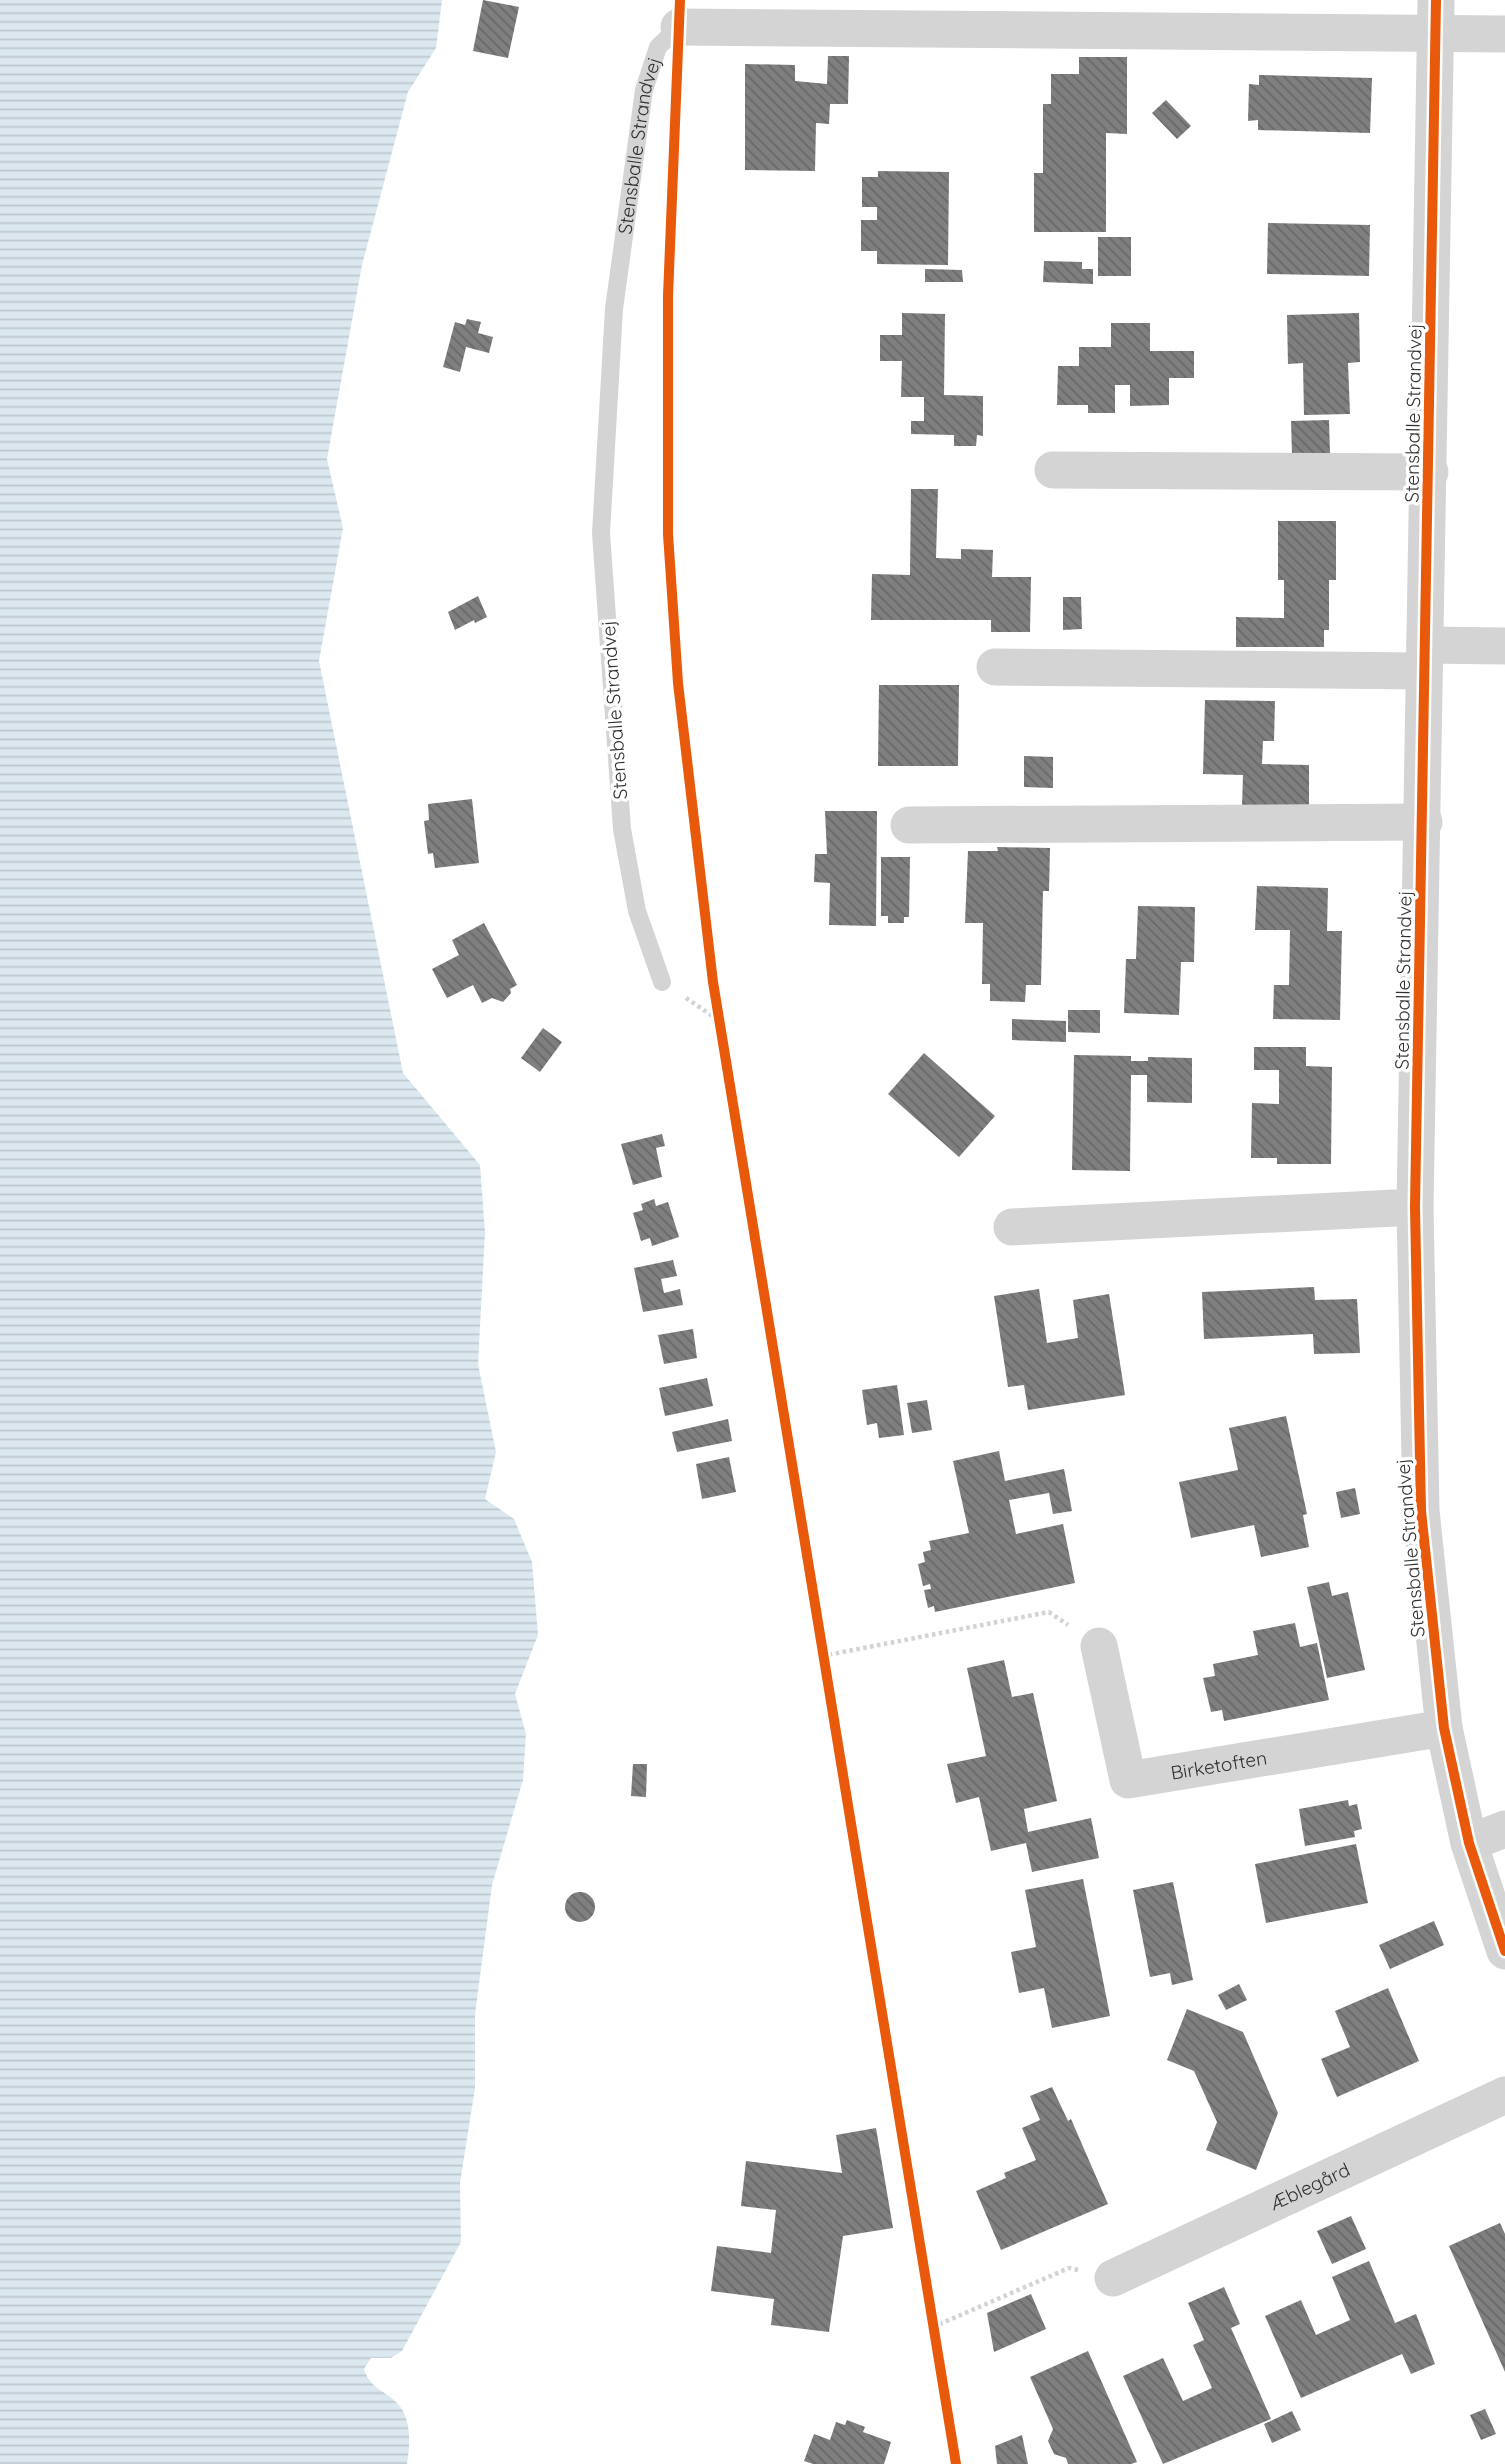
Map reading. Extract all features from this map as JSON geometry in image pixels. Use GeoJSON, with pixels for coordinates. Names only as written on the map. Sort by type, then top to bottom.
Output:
{"type":"FeatureCollection","features":[{"type":"Feature","properties":{"kind":"street","name":"Stensballe Strandvej"},"geometry":{"type":"LineString","coordinates":[[1436,16],[1430,471],[1424,658],[1424,822],[1415,1207],[1421,1511],[1444,1728],[1469,1843],[1505,1951]]}},
{"type":"Feature","properties":{"kind":"street","name":"Stensballe Strandvej"},"geometry":{"type":"LineString","coordinates":[[678,27],[1436,16],[1505,34]]}},
{"type":"Feature","properties":{"kind":"street","name":"Stensballe Strandvej"},"geometry":{"type":"LineString","coordinates":[[1053,470],[1430,471]]}},
{"type":"Feature","properties":{"kind":"street"},"geometry":{"type":"LineString","coordinates":[[995,667],[1424,658],[1505,646]]}},
{"type":"Feature","properties":{"kind":"street"},"geometry":{"type":"LineString","coordinates":[[909,825],[1424,822]]}},
{"type":"Feature","properties":{"kind":"street"},"geometry":{"type":"LineString","coordinates":[[1012,1227],[1415,1207]]}},
{"type":"Feature","properties":{"kind":"street","name":"Birketoften"},"geometry":{"type":"LineString","coordinates":[[1099,1646],[1128,1780],[1444,1728]]}},
{"type":"Feature","properties":{"kind":"street"},"geometry":{"type":"LineString","coordinates":[[1469,1843],[1505,1829]]}},
{"type":"Feature","properties":{"kind":"street","name":"Æblegård"},"geometry":{"type":"LineString","coordinates":[[1113,2278],[1505,2095]]}},
{"type":"Feature","properties":{"kind":"lane","name":"Stensballe Strandvej"},"geometry":{"type":"LineString","coordinates":[[662,982],[637,911],[622,828],[601,533],[614,309],[644,90],[658,47],[678,27]]}},
{"type":"Feature","properties":{"kind":"path"},"geometry":{"type":"LineString","coordinates":[[662,982],[720,1021]]}},
{"type":"Feature","properties":{"kind":"path"},"geometry":{"type":"LineString","coordinates":[[822,1656],[1049,1612],[1099,1646]]}},
{"type":"Feature","properties":{"kind":"path"},"geometry":{"type":"LineString","coordinates":[[933,2327],[1069,2268],[1113,2278]]}},
{"type":"Feature","properties":{"kind":"shaded area"},"geometry":{"type":"Polygon","coordinates":[[[0,0],[442,0],[436,48],[408,92],[362,265],[327,459],[343,528],[319,661],[403,1073],[480,1165],[485,1232],[478,1364],[496,1452],[485,1499],[514,1519],[532,1562],[538,1635],[515,1694],[526,1734],[523,1780],[492,1885],[475,2014],[475,2088],[460,2183],[461,2242],[402,2351],[391,2358],[371,2358],[364,2369],[370,2381],[403,2410],[408,2425],[407,2464],[0,2464],[0,0]]]}},
{"type":"Feature","properties":{"kind":"building"},"geometry":{"type":"Polygon","coordinates":[[[483,0],[519,7],[508,58],[473,51],[483,0]]]}},
{"type":"Feature","properties":{"kind":"building"},"geometry":{"type":"Polygon","coordinates":[[[828,56],[849,56],[848,104],[830,104],[829,124],[816,123],[815,171],[745,170],[745,64],[795,65],[795,81],[827,84],[828,56]]]}},
{"type":"Feature","properties":{"kind":"building"},"geometry":{"type":"Polygon","coordinates":[[[1079,57],[1127,57],[1127,134],[1106,133],[1106,232],[1034,232],[1034,173],[1043,173],[1043,104],[1051,104],[1051,74],[1079,74],[1079,57]]]}},
{"type":"Feature","properties":{"kind":"building"},"geometry":{"type":"Polygon","coordinates":[[[1259,75],[1372,78],[1370,133],[1258,130],[1258,120],[1248,121],[1249,84],[1259,85],[1259,75]]]}},
{"type":"Feature","properties":{"kind":"building"},"geometry":{"type":"Polygon","coordinates":[[[1166,100],[1191,126],[1177,139],[1152,113],[1166,100]]]}},
{"type":"Feature","properties":{"kind":"building"},"geometry":{"type":"Polygon","coordinates":[[[878,171],[949,172],[948,265],[877,264],[877,251],[861,251],[861,220],[877,220],[877,207],[862,207],[862,177],[878,177],[878,171]]]}},
{"type":"Feature","properties":{"kind":"building"},"geometry":{"type":"Polygon","coordinates":[[[1268,223],[1370,225],[1369,276],[1267,274],[1268,223]]]}},
{"type":"Feature","properties":{"kind":"building"},"geometry":{"type":"Polygon","coordinates":[[[1098,237],[1131,237],[1131,276],[1098,276],[1098,237]]]}},
{"type":"Feature","properties":{"kind":"building"},"geometry":{"type":"Polygon","coordinates":[[[1044,261],[1082,262],[1082,269],[1093,269],[1093,284],[1043,282],[1044,261]]]}},
{"type":"Feature","properties":{"kind":"building"},"geometry":{"type":"Polygon","coordinates":[[[925,269],[962,270],[963,282],[925,282],[925,269]]]}},
{"type":"Feature","properties":{"kind":"building"},"geometry":{"type":"Polygon","coordinates":[[[902,313],[945,314],[944,395],[983,396],[983,436],[977,435],[976,446],[954,446],[954,435],[911,434],[911,421],[924,421],[924,397],[901,397],[902,361],[880,361],[880,335],[902,335],[902,313]]]}},
{"type":"Feature","properties":{"kind":"building"},"geometry":{"type":"Polygon","coordinates":[[[1359,313],[1360,362],[1348,363],[1350,414],[1304,415],[1303,363],[1288,364],[1287,315],[1359,313]]]}},
{"type":"Feature","properties":{"kind":"building"},"geometry":{"type":"Polygon","coordinates":[[[467,319],[481,322],[478,333],[493,337],[489,353],[466,347],[460,372],[443,367],[455,322],[465,325],[467,319]]]}},
{"type":"Feature","properties":{"kind":"building"},"geometry":{"type":"Polygon","coordinates":[[[1111,323],[1150,323],[1150,351],[1194,351],[1194,378],[1169,378],[1169,405],[1130,406],[1130,385],[1115,385],[1115,413],[1088,413],[1088,405],[1057,405],[1058,366],[1079,366],[1079,347],[1111,347],[1111,323]]]}},
{"type":"Feature","properties":{"kind":"building"},"geometry":{"type":"Polygon","coordinates":[[[1329,420],[1330,453],[1292,454],[1291,421],[1329,420]]]}},
{"type":"Feature","properties":{"kind":"building"},"geometry":{"type":"Polygon","coordinates":[[[911,489],[938,489],[936,558],[961,559],[961,549],[993,550],[992,577],[1031,577],[1030,632],[991,632],[991,620],[871,620],[872,574],[910,575],[911,489]]]}},
{"type":"Feature","properties":{"kind":"building"},"geometry":{"type":"Polygon","coordinates":[[[1278,521],[1336,521],[1336,580],[1329,580],[1329,630],[1324,630],[1324,647],[1236,647],[1236,617],[1284,618],[1284,580],[1278,580],[1278,521]]]}},
{"type":"Feature","properties":{"kind":"building"},"geometry":{"type":"Polygon","coordinates":[[[478,596],[487,617],[475,623],[474,620],[455,630],[448,612],[478,596]]]}},
{"type":"Feature","properties":{"kind":"building"},"geometry":{"type":"Polygon","coordinates":[[[1063,597],[1081,597],[1082,629],[1063,630],[1063,597]]]}},
{"type":"Feature","properties":{"kind":"building"},"geometry":{"type":"Polygon","coordinates":[[[879,685],[959,685],[958,766],[878,766],[879,685]]]}},
{"type":"Feature","properties":{"kind":"building"},"geometry":{"type":"Polygon","coordinates":[[[1205,700],[1275,701],[1274,741],[1263,741],[1262,764],[1309,765],[1309,807],[1242,806],[1243,775],[1203,774],[1205,700]]]}},
{"type":"Feature","properties":{"kind":"building"},"geometry":{"type":"Polygon","coordinates":[[[1024,756],[1053,757],[1053,788],[1024,787],[1024,756]]]}},
{"type":"Feature","properties":{"kind":"building"},"geometry":{"type":"Polygon","coordinates":[[[472,799],[479,863],[435,868],[433,853],[428,854],[424,821],[429,820],[428,804],[472,799]]]}},
{"type":"Feature","properties":{"kind":"building"},"geometry":{"type":"Polygon","coordinates":[[[825,811],[877,811],[876,926],[829,925],[830,883],[814,882],[815,854],[827,854],[825,811]]]}},
{"type":"Feature","properties":{"kind":"building"},"geometry":{"type":"Polygon","coordinates":[[[997,847],[1050,848],[1049,891],[1043,891],[1041,985],[1026,985],[1025,1002],[990,1001],[990,984],[982,984],[983,923],[965,923],[968,851],[998,851],[997,847]]]}},
{"type":"Feature","properties":{"kind":"building"},"geometry":{"type":"Polygon","coordinates":[[[881,857],[910,857],[909,917],[904,917],[904,923],[888,923],[888,916],[881,916],[881,857]]]}},
{"type":"Feature","properties":{"kind":"building"},"geometry":{"type":"Polygon","coordinates":[[[1257,886],[1328,888],[1327,931],[1342,931],[1340,1020],[1273,1019],[1274,985],[1289,985],[1290,930],[1255,930],[1257,886]]]}},
{"type":"Feature","properties":{"kind":"building"},"geometry":{"type":"Polygon","coordinates":[[[1138,906],[1195,907],[1194,962],[1181,962],[1179,1015],[1124,1013],[1126,959],[1136,959],[1138,906]]]}},
{"type":"Feature","properties":{"kind":"building"},"geometry":{"type":"Polygon","coordinates":[[[484,923],[517,985],[510,989],[511,993],[503,1002],[492,998],[482,1003],[473,985],[447,998],[432,969],[459,955],[452,940],[484,923]]]}},
{"type":"Feature","properties":{"kind":"building"},"geometry":{"type":"Polygon","coordinates":[[[1068,1010],[1100,1010],[1100,1033],[1068,1032],[1068,1010]]]}},
{"type":"Feature","properties":{"kind":"building"},"geometry":{"type":"Polygon","coordinates":[[[1012,1019],[1066,1021],[1066,1042],[1012,1040],[1012,1019]]]}},
{"type":"Feature","properties":{"kind":"building"},"geometry":{"type":"Polygon","coordinates":[[[543,1028],[562,1042],[540,1072],[521,1058],[543,1028]]]}},
{"type":"Feature","properties":{"kind":"building"},"geometry":{"type":"Polygon","coordinates":[[[1254,1047],[1306,1047],[1306,1066],[1332,1067],[1331,1164],[1277,1164],[1277,1158],[1251,1158],[1252,1103],[1279,1104],[1279,1070],[1254,1070],[1254,1047]]]}},
{"type":"Feature","properties":{"kind":"building"},"geometry":{"type":"Polygon","coordinates":[[[924,1053],[995,1116],[959,1157],[888,1094],[924,1053]]]}},
{"type":"Feature","properties":{"kind":"building"},"geometry":{"type":"Polygon","coordinates":[[[1074,1055],[1131,1056],[1131,1061],[1148,1061],[1148,1057],[1192,1058],[1192,1103],[1147,1102],[1147,1075],[1131,1075],[1130,1171],[1072,1170],[1074,1055]]]}},
{"type":"Feature","properties":{"kind":"building"},"geometry":{"type":"Polygon","coordinates":[[[662,1134],[665,1146],[656,1148],[662,1177],[633,1185],[621,1144],[662,1134]]]}},
{"type":"Feature","properties":{"kind":"building"},"geometry":{"type":"Polygon","coordinates":[[[654,1199],[656,1206],[668,1202],[679,1237],[652,1246],[650,1238],[641,1241],[633,1213],[643,1210],[641,1204],[654,1199]]]}},
{"type":"Feature","properties":{"kind":"building"},"geometry":{"type":"Polygon","coordinates":[[[673,1260],[677,1276],[661,1279],[664,1293],[680,1289],[683,1305],[643,1312],[634,1268],[673,1260]]]}},
{"type":"Feature","properties":{"kind":"building"},"geometry":{"type":"Polygon","coordinates":[[[1314,1287],[1315,1300],[1357,1299],[1360,1353],[1314,1354],[1313,1334],[1204,1339],[1202,1292],[1314,1287]]]}},
{"type":"Feature","properties":{"kind":"building"},"geometry":{"type":"Polygon","coordinates":[[[1039,1289],[1047,1343],[1078,1338],[1073,1300],[1109,1294],[1125,1395],[1028,1410],[1024,1385],[1008,1387],[994,1296],[1039,1289]]]}},
{"type":"Feature","properties":{"kind":"building"},"geometry":{"type":"Polygon","coordinates":[[[693,1329],[697,1358],[664,1364],[658,1335],[693,1329]]]}},
{"type":"Feature","properties":{"kind":"building"},"geometry":{"type":"Polygon","coordinates":[[[707,1378],[713,1406],[665,1416],[659,1388],[707,1378]]]}},
{"type":"Feature","properties":{"kind":"building"},"geometry":{"type":"Polygon","coordinates":[[[897,1385],[904,1435],[879,1438],[877,1423],[867,1425],[862,1390],[897,1385]]]}},
{"type":"Feature","properties":{"kind":"building"},"geometry":{"type":"Polygon","coordinates":[[[927,1400],[932,1430],[912,1433],[907,1403],[927,1400]]]}},
{"type":"Feature","properties":{"kind":"building"},"geometry":{"type":"Polygon","coordinates":[[[1286,1416],[1307,1514],[1303,1515],[1309,1547],[1261,1557],[1254,1525],[1191,1538],[1179,1482],[1238,1470],[1229,1428],[1286,1416]]]}},
{"type":"Feature","properties":{"kind":"building"},"geometry":{"type":"Polygon","coordinates":[[[728,1419],[732,1441],[677,1452],[672,1432],[728,1419]]]}},
{"type":"Feature","properties":{"kind":"building"},"geometry":{"type":"Polygon","coordinates":[[[999,1451],[1005,1481],[1064,1469],[1072,1511],[1053,1514],[1049,1493],[1009,1500],[1016,1534],[1063,1524],[1075,1583],[935,1612],[934,1606],[928,1608],[924,1590],[931,1589],[930,1584],[923,1586],[918,1564],[925,1562],[923,1552],[931,1550],[929,1541],[969,1533],[953,1461],[999,1451]]]}},
{"type":"Feature","properties":{"kind":"building"},"geometry":{"type":"Polygon","coordinates":[[[729,1457],[736,1492],[702,1499],[696,1464],[729,1457]]]}},
{"type":"Feature","properties":{"kind":"building"},"geometry":{"type":"Polygon","coordinates":[[[1355,1488],[1360,1514],[1341,1518],[1336,1492],[1355,1488]]]}},
{"type":"Feature","properties":{"kind":"building"},"geometry":{"type":"Polygon","coordinates":[[[1329,1582],[1332,1596],[1348,1592],[1365,1670],[1327,1678],[1307,1587],[1329,1582]]]}},
{"type":"Feature","properties":{"kind":"building"},"geometry":{"type":"Polygon","coordinates":[[[1295,1623],[1300,1647],[1317,1643],[1329,1700],[1224,1721],[1222,1710],[1211,1712],[1203,1678],[1215,1676],[1213,1664],[1258,1655],[1253,1631],[1295,1623]]]}},
{"type":"Feature","properties":{"kind":"building"},"geometry":{"type":"Polygon","coordinates":[[[1004,1660],[1012,1697],[1033,1693],[1057,1801],[1024,1809],[1028,1832],[1091,1818],[1099,1858],[1032,1872],[1026,1843],[991,1851],[979,1797],[956,1803],[947,1764],[986,1756],[967,1668],[1004,1660]]]}},
{"type":"Feature","properties":{"kind":"building"},"geometry":{"type":"Polygon","coordinates":[[[633,1764],[647,1764],[646,1797],[631,1796],[633,1764]]]}},
{"type":"Feature","properties":{"kind":"building"},"geometry":{"type":"Polygon","coordinates":[[[1348,1800],[1349,1806],[1357,1804],[1362,1829],[1354,1831],[1355,1837],[1305,1846],[1299,1809],[1348,1800]]]}},
{"type":"Feature","properties":{"kind":"building"},"geometry":{"type":"Polygon","coordinates":[[[1356,1844],[1368,1903],[1266,1923],[1255,1864],[1356,1844]]]}},
{"type":"Feature","properties":{"kind":"building"},"geometry":{"type":"Polygon","coordinates":[[[1083,1879],[1110,2016],[1052,2028],[1044,1988],[1019,1993],[1011,1952],[1036,1947],[1025,1890],[1083,1879]]]}},
{"type":"Feature","properties":{"kind":"building"},"geometry":{"type":"Polygon","coordinates":[[[1173,1882],[1193,1980],[1172,1985],[1170,1973],[1150,1977],[1133,1890],[1173,1882]]]}},
{"type":"Feature","properties":{"kind":"building"},"geometry":{"type":"Polygon","coordinates":[[[580,1892],[591,1896],[595,1907],[591,1918],[580,1922],[569,1918],[565,1907],[569,1896],[580,1892]]]}},
{"type":"Feature","properties":{"kind":"building"},"geometry":{"type":"Polygon","coordinates":[[[1434,1921],[1444,1945],[1390,1969],[1379,1945],[1434,1921]]]}},
{"type":"Feature","properties":{"kind":"building"},"geometry":{"type":"Polygon","coordinates":[[[1239,1984],[1247,2000],[1226,2010],[1218,1995],[1239,1984]]]}},
{"type":"Feature","properties":{"kind":"building"},"geometry":{"type":"Polygon","coordinates":[[[1388,1988],[1419,2061],[1337,2097],[1321,2059],[1350,2047],[1335,2011],[1388,1988]]]}},
{"type":"Feature","properties":{"kind":"building"},"geometry":{"type":"Polygon","coordinates":[[[1187,2009],[1243,2032],[1278,2113],[1256,2170],[1206,2150],[1217,2122],[1194,2071],[1167,2060],[1187,2009]]]}},
{"type":"Feature","properties":{"kind":"building"},"geometry":{"type":"Polygon","coordinates":[[[1052,2087],[1068,2121],[1071,2119],[1108,2204],[1001,2250],[976,2191],[1006,2178],[1004,2173],[1036,2160],[1022,2128],[1040,2120],[1030,2096],[1052,2087]]]}},
{"type":"Feature","properties":{"kind":"building"},"geometry":{"type":"Polygon","coordinates":[[[876,2128],[893,2228],[843,2236],[829,2332],[771,2325],[774,2299],[711,2291],[717,2246],[771,2253],[776,2210],[741,2206],[746,2161],[842,2173],[836,2135],[876,2128]]]}},
{"type":"Feature","properties":{"kind":"building"},"geometry":{"type":"Polygon","coordinates":[[[1351,2216],[1366,2249],[1332,2264],[1317,2231],[1351,2216]]]}},
{"type":"Feature","properties":{"kind":"building"},"geometry":{"type":"Polygon","coordinates":[[[1500,2223],[1505,2234],[1505,2372],[1449,2246],[1500,2223]]]}},
{"type":"Feature","properties":{"kind":"building"},"geometry":{"type":"Polygon","coordinates":[[[1369,2261],[1395,2323],[1416,2314],[1435,2364],[1411,2374],[1402,2354],[1301,2398],[1265,2316],[1301,2300],[1316,2335],[1350,2320],[1332,2277],[1369,2261]]]}},
{"type":"Feature","properties":{"kind":"building"},"geometry":{"type":"Polygon","coordinates":[[[1224,2287],[1240,2324],[1231,2328],[1271,2419],[1163,2464],[1123,2376],[1163,2358],[1183,2401],[1212,2388],[1193,2345],[1204,2340],[1188,2303],[1224,2287]]]}},
{"type":"Feature","properties":{"kind":"building"},"geometry":{"type":"Polygon","coordinates":[[[1031,2294],[1046,2329],[994,2352],[987,2313],[1031,2294]]]}},
{"type":"Feature","properties":{"kind":"building"},"geometry":{"type":"Polygon","coordinates":[[[1088,2351],[1137,2462],[1068,2464],[1066,2458],[1054,2454],[1048,2441],[1053,2429],[1030,2377],[1088,2351]]]}},
{"type":"Feature","properties":{"kind":"building"},"geometry":{"type":"Polygon","coordinates":[[[1485,2409],[1496,2434],[1481,2440],[1470,2415],[1485,2409]]]}},
{"type":"Feature","properties":{"kind":"building"},"geometry":{"type":"Polygon","coordinates":[[[1292,2411],[1301,2430],[1272,2443],[1264,2424],[1292,2411]]]}},
{"type":"Feature","properties":{"kind":"building"},"geometry":{"type":"Polygon","coordinates":[[[847,2420],[865,2427],[863,2432],[891,2442],[884,2464],[813,2464],[804,2461],[814,2434],[830,2440],[836,2422],[845,2425],[847,2420]]]}},
{"type":"Feature","properties":{"kind":"building"},"geometry":{"type":"Polygon","coordinates":[[[1022,2435],[1028,2464],[997,2464],[995,2446],[1022,2435]]]}},
{"type":"Feature","properties":{"kind":"cycle path"},"geometry":{"type":"LineString","coordinates":[[680,0],[668,296],[668,534],[678,683],[713,982],[956,2464]]}},
{"type":"Feature","properties":{"kind":"cycle path"},"geometry":{"type":"LineString","coordinates":[[1436,0],[1415,1207],[1421,1511],[1444,1728],[1469,1843],[1505,1951]]}}]}
